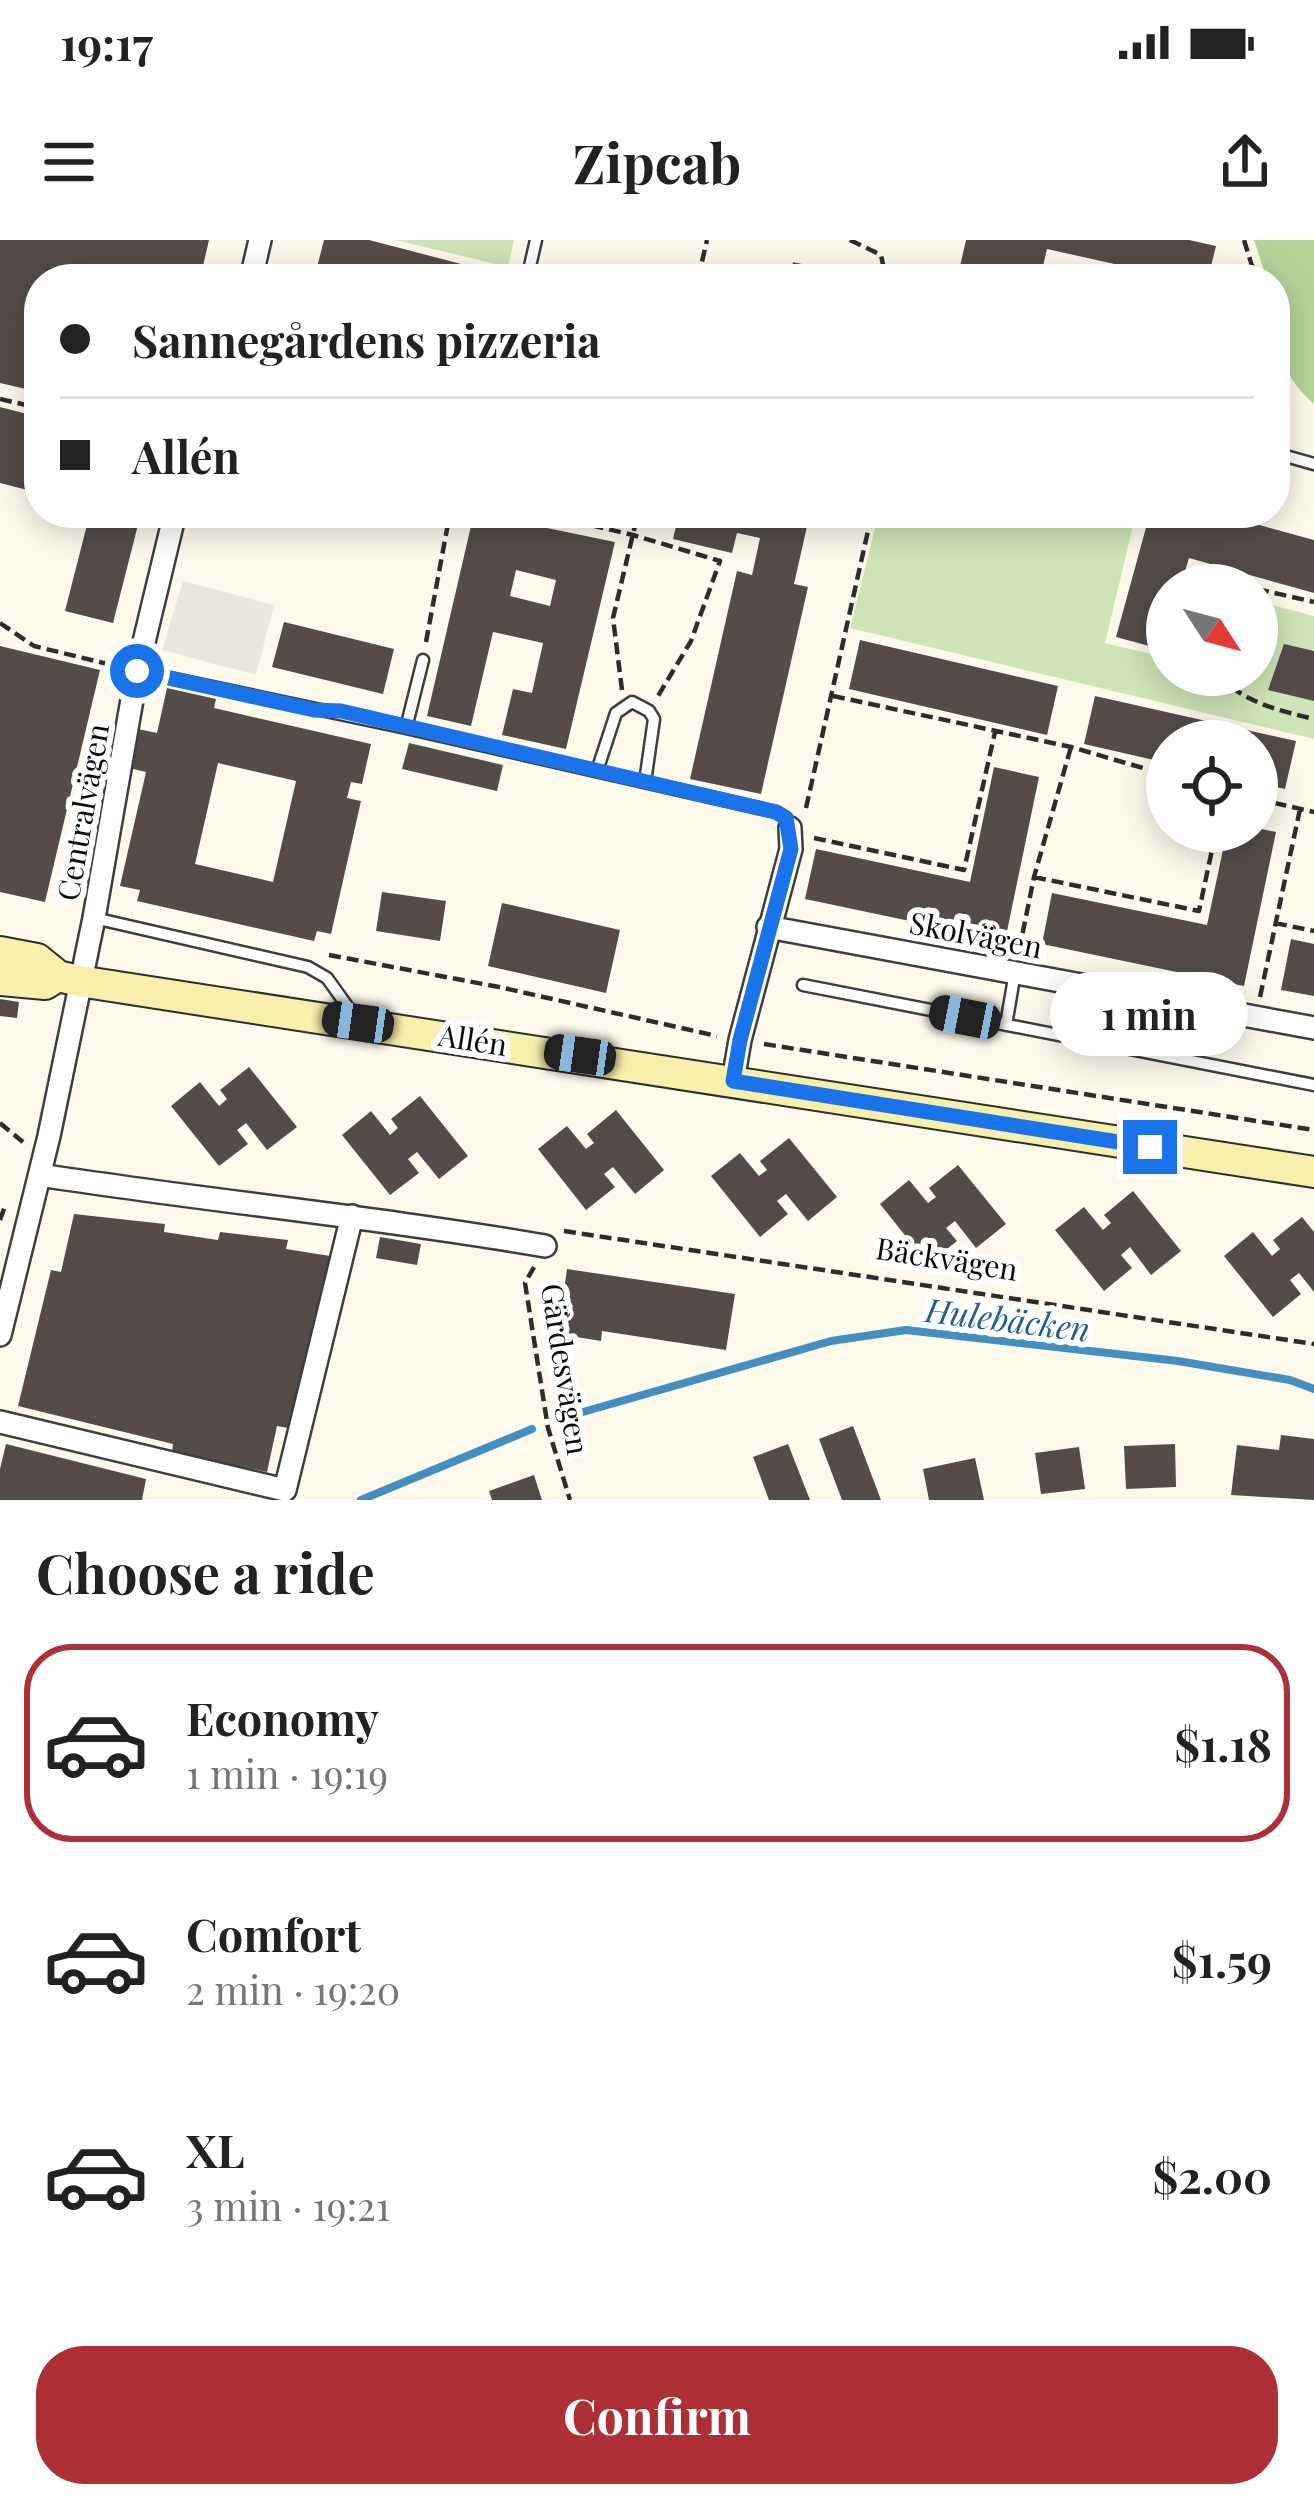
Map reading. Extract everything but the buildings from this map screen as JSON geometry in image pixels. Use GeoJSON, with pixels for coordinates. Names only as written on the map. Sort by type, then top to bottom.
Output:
{"type":"FeatureCollection","features":[{"type":"Feature","properties":{"kind":"street","name":"Centralvägen"},"geometry":{"type":"LineString","coordinates":[[0,1335],[40,1174],[69,978],[94,918],[137,671],[171,528]]}},
{"type":"Feature","properties":{"kind":"street"},"geometry":{"type":"LineString","coordinates":[[733,1081],[796,827]]}},
{"type":"Feature","properties":{"kind":"street","name":"Skolvägen"},"geometry":{"type":"LineString","coordinates":[[768,927],[1314,1028]]}},
{"type":"Feature","properties":{"kind":"street","name":"Allén"},"geometry":{"type":"LineString","coordinates":[[0,952],[37,959],[69,978],[1314,1172]]}},
{"type":"Feature","properties":{"kind":"street","name":"Allén"},"geometry":{"type":"LineString","coordinates":[[0,980],[45,984],[69,978]]}},
{"type":"Feature","properties":{"kind":"street"},"geometry":{"type":"LineString","coordinates":[[40,1174],[545,1246]]}},
{"type":"Feature","properties":{"kind":"street"},"geometry":{"type":"LineString","coordinates":[[0,1422],[285,1490],[352,1216]]}},
{"type":"Feature","properties":{"kind":"lane"},"geometry":{"type":"LineString","coordinates":[[406,728],[423,660]]}},
{"type":"Feature","properties":{"kind":"lane"},"geometry":{"type":"LineString","coordinates":[[137,671],[776,812],[796,827]]}},
{"type":"Feature","properties":{"kind":"lane"},"geometry":{"type":"LineString","coordinates":[[597,771],[616,713],[632,702],[649,711],[656,729],[645,782]]}},
{"type":"Feature","properties":{"kind":"lane"},"geometry":{"type":"LineString","coordinates":[[94,918],[308,967],[337,989],[358,1022]]}},
{"type":"Feature","properties":{"kind":"lane"},"geometry":{"type":"LineString","coordinates":[[1006,1025],[1016,972]]}},
{"type":"Feature","properties":{"kind":"lane"},"geometry":{"type":"LineString","coordinates":[[803,985],[1314,1085]]}},
{"type":"Feature","properties":{"kind":"path"},"geometry":{"type":"LineString","coordinates":[[850,240],[881,255],[883,264]]}},
{"type":"Feature","properties":{"kind":"path"},"geometry":{"type":"LineString","coordinates":[[423,660],[447,528]]}},
{"type":"Feature","properties":{"kind":"path"},"geometry":{"type":"LineString","coordinates":[[603,528],[720,561],[691,640],[649,711]]}},
{"type":"Feature","properties":{"kind":"path"},"geometry":{"type":"LineString","coordinates":[[625,705],[614,618],[635,528]]}},
{"type":"Feature","properties":{"kind":"path"},"geometry":{"type":"LineString","coordinates":[[869,528],[833,696],[796,827],[801,835],[964,870],[994,732]]}},
{"type":"Feature","properties":{"kind":"path"},"geometry":{"type":"LineString","coordinates":[[1278,594],[1314,602]]}},
{"type":"Feature","properties":{"kind":"path"},"geometry":{"type":"LineString","coordinates":[[0,622],[34,646],[137,671]]}},
{"type":"Feature","properties":{"kind":"path"},"geometry":{"type":"LineString","coordinates":[[833,696],[1071,747],[1146,769]]}},
{"type":"Feature","properties":{"kind":"path"},"geometry":{"type":"LineString","coordinates":[[1243,696],[1269,708],[1314,718]]}},
{"type":"Feature","properties":{"kind":"path"},"geometry":{"type":"LineString","coordinates":[[1016,972],[1034,877],[1071,747]]}},
{"type":"Feature","properties":{"kind":"path"},"geometry":{"type":"LineString","coordinates":[[1278,804],[1314,812]]}},
{"type":"Feature","properties":{"kind":"path"},"geometry":{"type":"LineString","coordinates":[[1256,1019],[1300,809]]}},
{"type":"Feature","properties":{"kind":"path"},"geometry":{"type":"LineString","coordinates":[[1034,877],[1199,911],[1212,852]]}},
{"type":"Feature","properties":{"kind":"path"},"geometry":{"type":"LineString","coordinates":[[1275,923],[1314,932]]}},
{"type":"Feature","properties":{"kind":"path"},"geometry":{"type":"LineString","coordinates":[[318,953],[740,1040],[1314,1130]]}},
{"type":"Feature","properties":{"kind":"path"},"geometry":{"type":"LineString","coordinates":[[0,1123],[26,1144]]}},
{"type":"Feature","properties":{"kind":"path","name":"Bäckvägen"},"geometry":{"type":"LineString","coordinates":[[571,1232],[1314,1344]]}},
{"type":"Feature","properties":{"kind":"path","name":"Gärdesvägen"},"geometry":{"type":"LineString","coordinates":[[545,1246],[525,1283],[548,1428],[570,1500]]}},
{"type":"Feature","properties":{"kind":"green space"},"geometry":{"type":"Polygon","coordinates":[[[396,240],[514,240],[509,264],[396,240]]]}},
{"type":"Feature","properties":{"kind":"green space"},"geometry":{"type":"Polygon","coordinates":[[[1254,240],[1314,240],[1314,404],[1290,375],[1290,264],[1262,264],[1254,240]]]}},
{"type":"Feature","properties":{"kind":"green space"},"geometry":{"type":"Polygon","coordinates":[[[875,528],[1132,528],[1105,643],[1146,653],[1146,696],[1278,696],[1278,607],[1314,616],[1314,739],[1278,730],[1278,720],[1235,720],[850,628],[875,528]]]}},
{"type":"Feature","properties":{"kind":"shaded area"},"geometry":{"type":"Polygon","coordinates":[[[183,581],[274,605],[256,675],[162,650],[183,581]]]}},
{"type":"Feature","properties":{"kind":"waterway","name":"Hulebäcken"},"geometry":{"type":"LineString","coordinates":[[562,1418],[831,1341],[906,1330],[1178,1361],[1290,1380],[1314,1389]]}},
{"type":"Feature","properties":{"kind":"waterway","name":"Hulebäcken"},"geometry":{"type":"LineString","coordinates":[[361,1500],[532,1429]]}},
{"type":"Feature","properties":{"kind":"route"},"geometry":{"type":"LineString","coordinates":[[137,671],[314,710],[341,711],[776,812],[786,818],[791,849],[733,1081],[1150,1147]]}}]}
